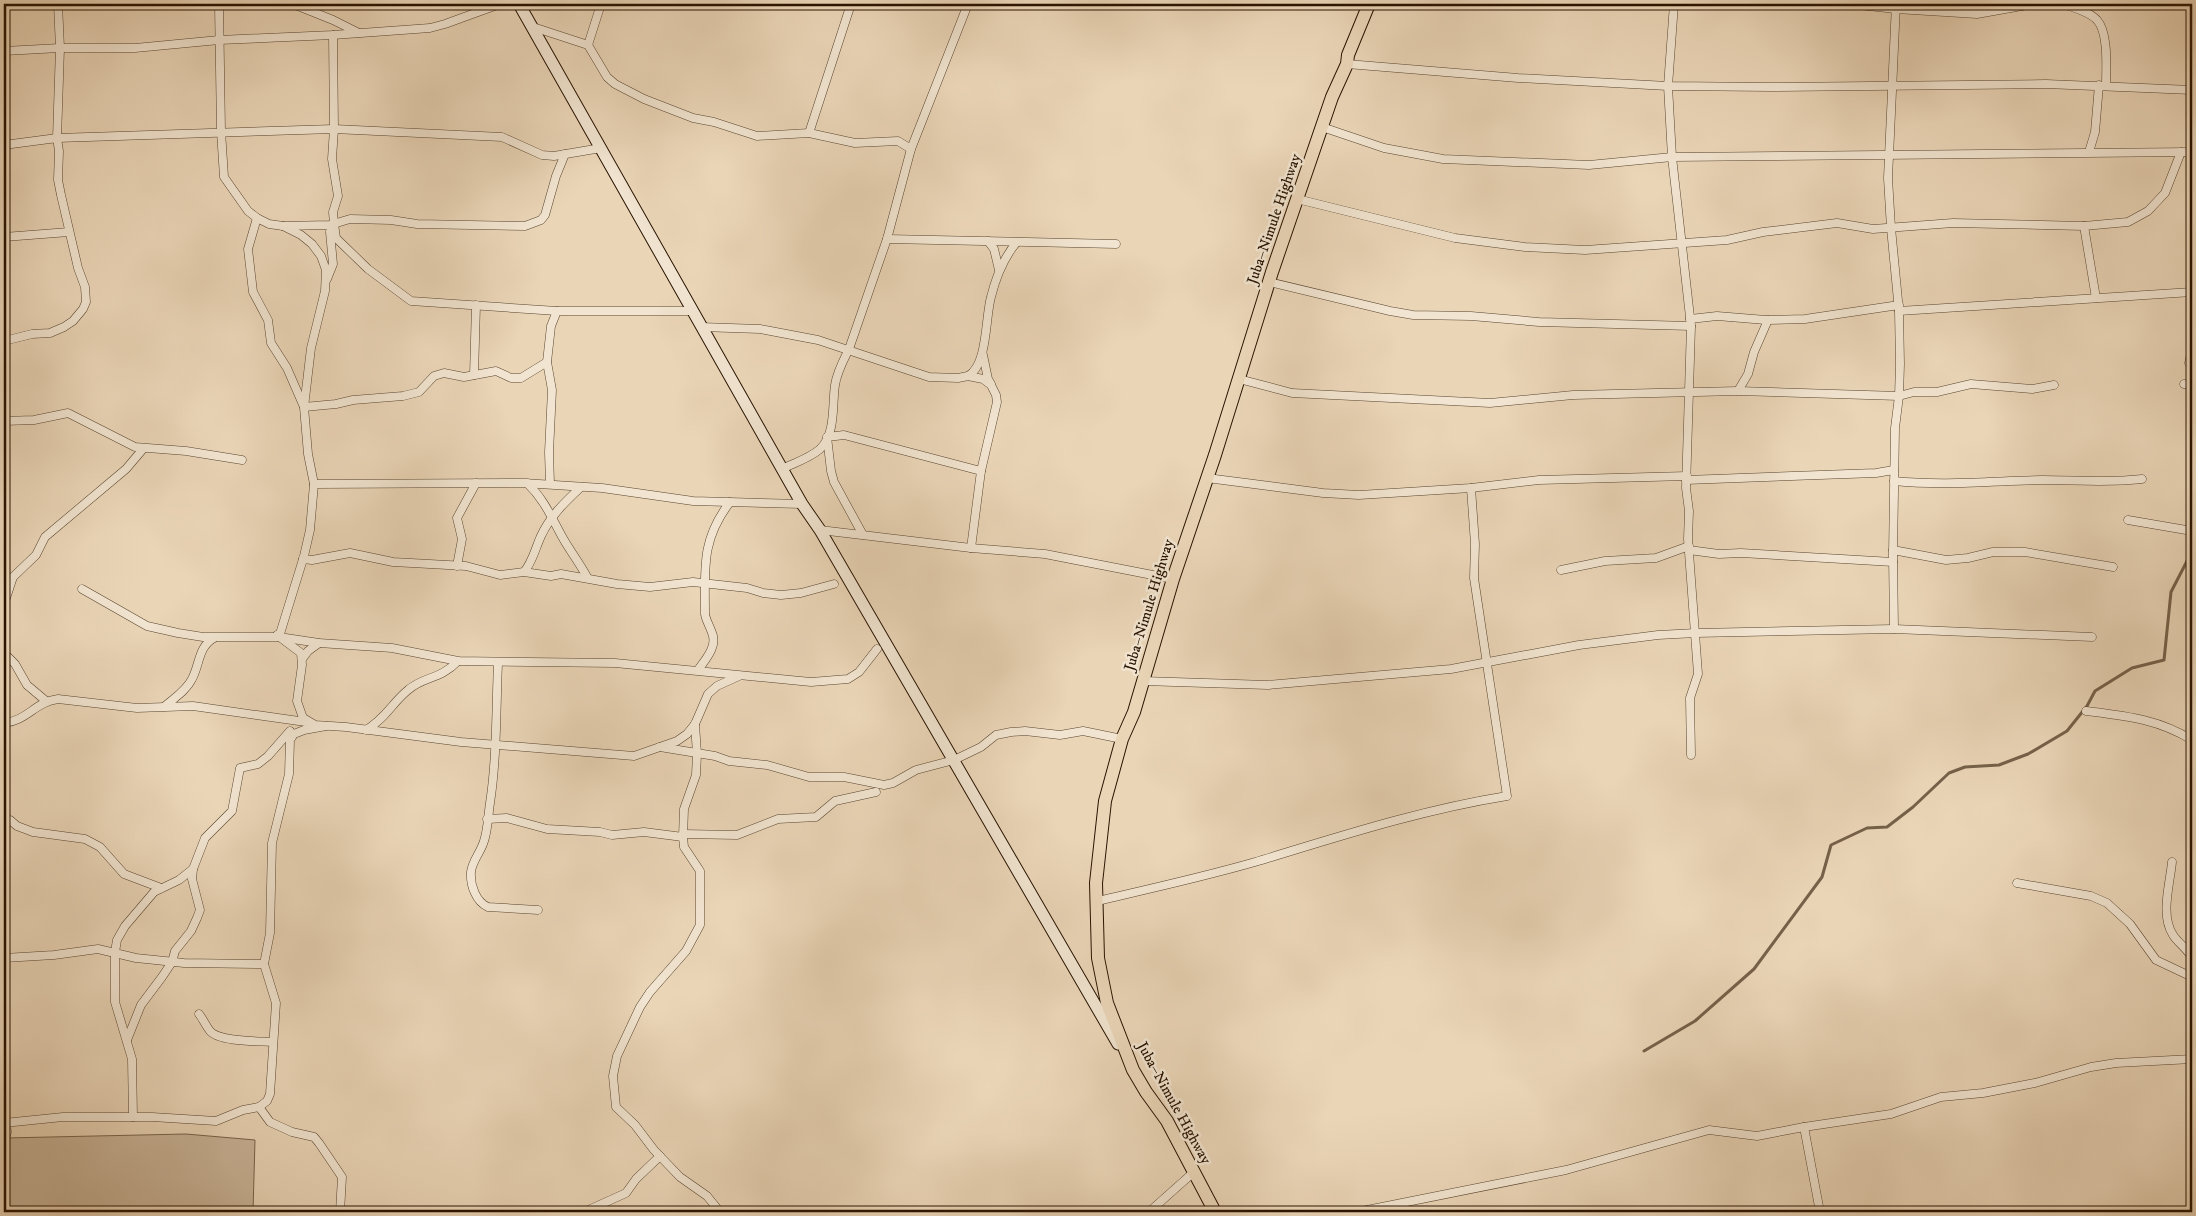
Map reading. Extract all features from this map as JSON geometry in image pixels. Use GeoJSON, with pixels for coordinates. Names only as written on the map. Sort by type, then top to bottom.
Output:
{"type":"FeatureCollection","features":[{"type":"Feature","properties":{"kind":"main road"},"geometry":{"type":"LineString","coordinates":[[519,4],[802,504],[820,530],[1133,1070]]}},
{"type":"Feature","properties":{"kind":"main road","name":"Juba–Nimule Highway"},"geometry":{"type":"LineString","coordinates":[[1215,1212],[1167,1121],[1133,1070],[1107,1003],[1098,958],[1096,882],[1105,801],[1122,739],[1134,712],[1173,578],[1269,282],[1338,81],[1347,64],[1348,55],[1369,4]]}},
{"type":"Feature","properties":{"kind":"street"},"geometry":{"type":"LineString","coordinates":[[4,340],[56,330],[73,321],[86,302],[85,287],[58,180],[59,151],[57,138],[60,48],[58,4]]}},
{"type":"Feature","properties":{"kind":"street"},"geometry":{"type":"LineString","coordinates":[[219,4],[221,131],[224,177],[248,211],[269,224],[283,226],[332,224],[350,219],[498,227],[533,224],[541,220],[545,215],[556,176],[565,154]]}},
{"type":"Feature","properties":{"kind":"street"},"geometry":{"type":"LineString","coordinates":[[293,4],[359,33]]}},
{"type":"Feature","properties":{"kind":"street"},"geometry":{"type":"LineString","coordinates":[[4,51],[60,48],[135,48],[219,40],[430,28],[500,4]]}},
{"type":"Feature","properties":{"kind":"street"},"geometry":{"type":"LineString","coordinates":[[588,45],[601,4]]}},
{"type":"Feature","properties":{"kind":"street"},"geometry":{"type":"LineString","coordinates":[[808,133],[851,4]]}},
{"type":"Feature","properties":{"kind":"street"},"geometry":{"type":"LineString","coordinates":[[782,469],[818,450],[824,444],[827,437],[840,365],[849,349],[887,239],[911,149],[968,4]]}},
{"type":"Feature","properties":{"kind":"street"},"geometry":{"type":"LineString","coordinates":[[1674,4],[1668,86],[1672,157],[1690,323],[1690,392],[1686,478],[1698,674],[1690,698],[1691,755]]}},
{"type":"Feature","properties":{"kind":"street"},"geometry":{"type":"LineString","coordinates":[[1850,4],[1896,6],[1977,14],[2033,4]]}},
{"type":"Feature","properties":{"kind":"street"},"geometry":{"type":"LineString","coordinates":[[2061,4],[2078,8],[2097,20],[2104,37],[2103,86],[2095,132],[2089,152]]}},
{"type":"Feature","properties":{"kind":"street"},"geometry":{"type":"LineString","coordinates":[[1894,629],[1892,562],[1895,428],[1899,396],[1899,308],[1890,228],[1888,178],[1896,6]]}},
{"type":"Feature","properties":{"kind":"street"},"geometry":{"type":"LineString","coordinates":[[533,27],[588,45],[607,77],[621,88],[693,118],[714,122],[757,136],[808,133],[855,142],[898,141],[911,149]]}},
{"type":"Feature","properties":{"kind":"street"},"geometry":{"type":"LineString","coordinates":[[278,636],[303,559],[310,530],[314,484],[308,454],[304,407],[314,330],[326,281],[333,264],[332,224],[333,212],[338,196],[332,159],[334,129],[333,35]]}},
{"type":"Feature","properties":{"kind":"street"},"geometry":{"type":"LineString","coordinates":[[1347,64],[1518,78],[1668,86],[2103,86],[2192,90]]}},
{"type":"Feature","properties":{"kind":"street"},"geometry":{"type":"LineString","coordinates":[[1322,127],[1384,148],[1443,159],[1589,165],[1672,157],[2192,152]]}},
{"type":"Feature","properties":{"kind":"street"},"geometry":{"type":"LineString","coordinates":[[4,145],[57,138],[221,131],[334,129],[502,136],[542,156],[601,148]]}},
{"type":"Feature","properties":{"kind":"street"},"geometry":{"type":"LineString","coordinates":[[1297,199],[1455,238],[1525,247],[1585,250],[1728,240],[1763,232],[1838,223],[1852,227],[1890,228],[1953,223],[2084,226],[2128,222],[2148,210],[2165,193],[2181,152]]}},
{"type":"Feature","properties":{"kind":"street"},"geometry":{"type":"LineString","coordinates":[[257,218],[248,249],[253,292],[268,320],[271,343],[287,368],[304,407]]}},
{"type":"Feature","properties":{"kind":"street"},"geometry":{"type":"LineString","coordinates":[[332,224],[336,238],[368,269],[411,301],[557,311],[692,311]]}},
{"type":"Feature","properties":{"kind":"street"},"geometry":{"type":"LineString","coordinates":[[283,226],[301,235],[312,244],[321,256],[326,270],[326,281]]}},
{"type":"Feature","properties":{"kind":"street"},"geometry":{"type":"LineString","coordinates":[[2084,226],[2096,298]]}},
{"type":"Feature","properties":{"kind":"street"},"geometry":{"type":"LineString","coordinates":[[4,237],[70,232]]}},
{"type":"Feature","properties":{"kind":"street"},"geometry":{"type":"LineString","coordinates":[[887,239],[1116,244]]}},
{"type":"Feature","properties":{"kind":"street"},"geometry":{"type":"LineString","coordinates":[[988,241],[997,258],[1000,272]]}},
{"type":"Feature","properties":{"kind":"street"},"geometry":{"type":"LineString","coordinates":[[968,376],[978,366],[982,353],[987,313],[1000,272],[1010,251],[1017,242]]}},
{"type":"Feature","properties":{"kind":"street"},"geometry":{"type":"LineString","coordinates":[[1269,282],[1413,315],[1471,316],[1539,322],[1690,323],[1717,316],[1768,320],[1805,319],[1899,308],[2192,292]]}},
{"type":"Feature","properties":{"kind":"street"},"geometry":{"type":"LineString","coordinates":[[474,375],[476,305]]}},
{"type":"Feature","properties":{"kind":"street"},"geometry":{"type":"LineString","coordinates":[[550,484],[548,452],[552,390],[547,362],[551,326],[557,311]]}},
{"type":"Feature","properties":{"kind":"street"},"geometry":{"type":"LineString","coordinates":[[1738,391],[1748,374],[1754,352],[1768,320]]}},
{"type":"Feature","properties":{"kind":"street"},"geometry":{"type":"LineString","coordinates":[[701,327],[760,329],[818,340],[929,377],[958,378],[968,376],[984,379],[992,384]]}},
{"type":"Feature","properties":{"kind":"street"},"geometry":{"type":"LineString","coordinates":[[2189,363],[2192,350]]}},
{"type":"Feature","properties":{"kind":"street"},"geometry":{"type":"LineString","coordinates":[[972,548],[981,471],[997,402],[992,384],[988,379],[982,353]]}},
{"type":"Feature","properties":{"kind":"street"},"geometry":{"type":"LineString","coordinates":[[304,407],[336,404],[358,399],[393,399],[419,392],[429,380],[439,374],[464,377],[496,371],[511,378],[521,378],[547,362]]}},
{"type":"Feature","properties":{"kind":"street"},"geometry":{"type":"LineString","coordinates":[[1239,379],[1292,393],[1490,403],[1573,395],[1738,391],[1899,396],[1914,392],[1937,392],[1971,384],[2032,389],[2054,385]]}},
{"type":"Feature","properties":{"kind":"street"},"geometry":{"type":"LineString","coordinates":[[4,421],[34,420],[68,412],[97,429],[135,447],[186,451],[242,460]]}},
{"type":"Feature","properties":{"kind":"street"},"geometry":{"type":"LineString","coordinates":[[827,437],[844,435],[981,471]]}},
{"type":"Feature","properties":{"kind":"street"},"geometry":{"type":"LineString","coordinates":[[827,437],[830,471],[834,482],[863,535]]}},
{"type":"Feature","properties":{"kind":"street"},"geometry":{"type":"LineString","coordinates":[[4,604],[13,577],[36,555],[45,537],[126,469],[143,449]]}},
{"type":"Feature","properties":{"kind":"street"},"geometry":{"type":"LineString","coordinates":[[1207,478],[1323,493],[1359,495],[1471,488],[1539,480],[1686,478],[1894,470]]}},
{"type":"Feature","properties":{"kind":"street"},"geometry":{"type":"LineString","coordinates":[[1894,481],[2124,481],[2142,479]]}},
{"type":"Feature","properties":{"kind":"street"},"geometry":{"type":"LineString","coordinates":[[457,566],[462,539],[457,518],[476,483]]}},
{"type":"Feature","properties":{"kind":"street"},"geometry":{"type":"LineString","coordinates":[[314,484],[527,483],[581,487],[693,501],[802,504]]}},
{"type":"Feature","properties":{"kind":"street"},"geometry":{"type":"LineString","coordinates":[[527,483],[538,493],[587,577]]}},
{"type":"Feature","properties":{"kind":"street"},"geometry":{"type":"LineString","coordinates":[[524,572],[530,564],[541,536],[552,517],[581,487]]}},
{"type":"Feature","properties":{"kind":"street"},"geometry":{"type":"LineString","coordinates":[[1097,901],[1254,862],[1397,818],[1468,802],[1507,796],[1474,578],[1475,544],[1471,488]]}},
{"type":"Feature","properties":{"kind":"street"},"geometry":{"type":"LineString","coordinates":[[698,670],[709,655],[714,643],[713,634],[706,622],[705,614],[706,546],[713,527],[730,502]]}},
{"type":"Feature","properties":{"kind":"street"},"geometry":{"type":"LineString","coordinates":[[2128,520],[2192,531]]}},
{"type":"Feature","properties":{"kind":"street"},"geometry":{"type":"LineString","coordinates":[[820,530],[972,548],[1045,554],[1173,578]]}},
{"type":"Feature","properties":{"kind":"street"},"geometry":{"type":"LineString","coordinates":[[1561,570],[1605,560],[1656,558],[1689,548],[1719,554],[1741,553],[1892,562]]}},
{"type":"Feature","properties":{"kind":"street"},"geometry":{"type":"LineString","coordinates":[[1893,550],[1946,560],[1968,558],[1992,552],[2025,552],[2113,567]]}},
{"type":"Feature","properties":{"kind":"street"},"geometry":{"type":"LineString","coordinates":[[303,559],[312,560],[350,554],[393,562],[466,566],[500,575],[524,572],[544,576],[561,574],[587,577],[617,584],[650,587],[693,582],[747,588],[762,593],[781,595],[801,593],[834,584]]}},
{"type":"Feature","properties":{"kind":"street"},"geometry":{"type":"LineString","coordinates":[[82,589],[147,626],[178,633],[215,637],[278,636],[319,643],[392,648],[458,661],[615,664],[698,670],[739,676],[810,682],[848,678],[859,672],[877,649]]}},
{"type":"Feature","properties":{"kind":"street"},"geometry":{"type":"LineString","coordinates":[[1143,681],[1268,685],[1451,669],[1579,644],[1658,634],[1894,629],[2092,637]]}},
{"type":"Feature","properties":{"kind":"street"},"geometry":{"type":"LineString","coordinates":[[4,1141],[7,1132],[5,1123],[63,1117],[133,1117],[216,1121],[243,1110],[259,1107],[270,1094],[276,1003],[264,964],[270,933],[272,843],[288,774],[290,720],[297,701],[302,659],[301,653],[278,636]]}},
{"type":"Feature","properties":{"kind":"street"},"geometry":{"type":"LineString","coordinates":[[163,707],[186,688],[198,666],[201,650],[206,642],[215,637]]}},
{"type":"Feature","properties":{"kind":"street"},"geometry":{"type":"LineString","coordinates":[[302,659],[308,651],[319,643]]}},
{"type":"Feature","properties":{"kind":"street"},"geometry":{"type":"LineString","coordinates":[[4,653],[15,664],[27,685],[46,701]]}},
{"type":"Feature","properties":{"kind":"street"},"geometry":{"type":"LineString","coordinates":[[366,730],[384,717],[409,689],[442,675],[458,661]]}},
{"type":"Feature","properties":{"kind":"street"},"geometry":{"type":"LineString","coordinates":[[498,663],[488,819],[485,840],[471,871],[472,882],[478,900],[488,907],[538,910]]}},
{"type":"Feature","properties":{"kind":"street"},"geometry":{"type":"LineString","coordinates":[[4,723],[15,722],[46,701],[58,699],[137,708],[193,706],[326,726],[494,745],[634,756],[677,741],[687,734],[695,724],[708,694],[717,686],[739,676]]}},
{"type":"Feature","properties":{"kind":"street"},"geometry":{"type":"LineString","coordinates":[[297,701],[302,718],[308,722]]}},
{"type":"Feature","properties":{"kind":"street"},"geometry":{"type":"LineString","coordinates":[[2086,711],[2152,720],[2178,731],[2192,740]]}},
{"type":"Feature","properties":{"kind":"street"},"geometry":{"type":"LineString","coordinates":[[695,724],[696,775],[684,808],[683,836],[684,847],[700,871],[700,925],[686,951],[650,992],[640,1007],[614,1066],[616,1107],[635,1125],[680,1177],[707,1196],[717,1211]]}},
{"type":"Feature","properties":{"kind":"street"},"geometry":{"type":"LineString","coordinates":[[290,740],[294,734],[304,730],[326,726]]}},
{"type":"Feature","properties":{"kind":"street"},"geometry":{"type":"LineString","coordinates":[[127,1040],[141,1006],[172,962],[175,951],[191,930],[200,910],[192,879],[193,869],[205,838],[232,811],[240,768],[258,764],[268,756],[290,731]]}},
{"type":"Feature","properties":{"kind":"street"},"geometry":{"type":"LineString","coordinates":[[658,747],[715,756],[729,761],[767,765],[809,777],[844,777],[884,785],[894,783],[916,770],[954,760],[981,747],[996,735],[1011,732],[1025,731],[1060,734],[1083,731],[1122,739]]}},
{"type":"Feature","properties":{"kind":"street"},"geometry":{"type":"LineString","coordinates":[[488,819],[507,818],[547,829],[600,832],[612,835],[644,832],[683,836],[737,835],[778,819],[816,817],[835,801],[876,792]]}},
{"type":"Feature","properties":{"kind":"street"},"geometry":{"type":"LineString","coordinates":[[4,820],[10,820],[17,826],[33,832],[85,839],[100,847],[124,874],[161,888]]}},
{"type":"Feature","properties":{"kind":"street"},"geometry":{"type":"LineString","coordinates":[[2172,862],[2166,906],[2168,922],[2173,935],[2185,946],[2192,958]]}},
{"type":"Feature","properties":{"kind":"street"},"geometry":{"type":"LineString","coordinates":[[133,1117],[131,1094],[133,1069],[127,1040],[115,1002],[115,952],[117,940],[125,926],[154,892],[178,880],[193,869]]}},
{"type":"Feature","properties":{"kind":"street"},"geometry":{"type":"LineString","coordinates":[[2017,883],[2091,896],[2107,903],[2130,924],[2156,960],[2192,977]]}},
{"type":"Feature","properties":{"kind":"street"},"geometry":{"type":"LineString","coordinates":[[4,958],[54,955],[79,950],[98,949],[136,958],[172,962],[215,965],[264,964]]}},
{"type":"Feature","properties":{"kind":"street"},"geometry":{"type":"LineString","coordinates":[[199,1014],[210,1031],[215,1035],[237,1040],[273,1042]]}},
{"type":"Feature","properties":{"kind":"street"},"geometry":{"type":"LineString","coordinates":[[1357,1212],[1566,1170],[1709,1130],[1757,1136],[1891,1114],[1941,1097],[1982,1093],[2035,1083],[2091,1067],[2192,1059]]}},
{"type":"Feature","properties":{"kind":"street"},"geometry":{"type":"LineString","coordinates":[[259,1107],[270,1122],[292,1132],[314,1138],[319,1143],[342,1177],[340,1212]]}},
{"type":"Feature","properties":{"kind":"street"},"geometry":{"type":"LineString","coordinates":[[1804,1127],[1820,1212]]}},
{"type":"Feature","properties":{"kind":"street"},"geometry":{"type":"LineString","coordinates":[[584,1212],[626,1193],[636,1179],[660,1156]]}},
{"type":"Feature","properties":{"kind":"street"},"geometry":{"type":"LineString","coordinates":[[1149,1212],[1195,1171]]}},
{"type":"Feature","properties":{"kind":"shaded area"},"geometry":{"type":"Polygon","coordinates":[[[186,1134],[255,1140],[253,1212],[4,1212],[4,1138],[186,1134]]]}},
{"type":"Feature","properties":{"kind":"waterway"},"geometry":{"type":"LineString","coordinates":[[1644,1051],[1695,1021],[1754,969],[1822,877],[1831,845],[1867,828],[1887,827],[1913,807],[1949,773],[1965,767],[1999,765],[2028,754],[2067,731],[2087,706],[2095,691],[2132,668],[2164,660],[2171,592],[2187,561],[2192,558]]}}]}
